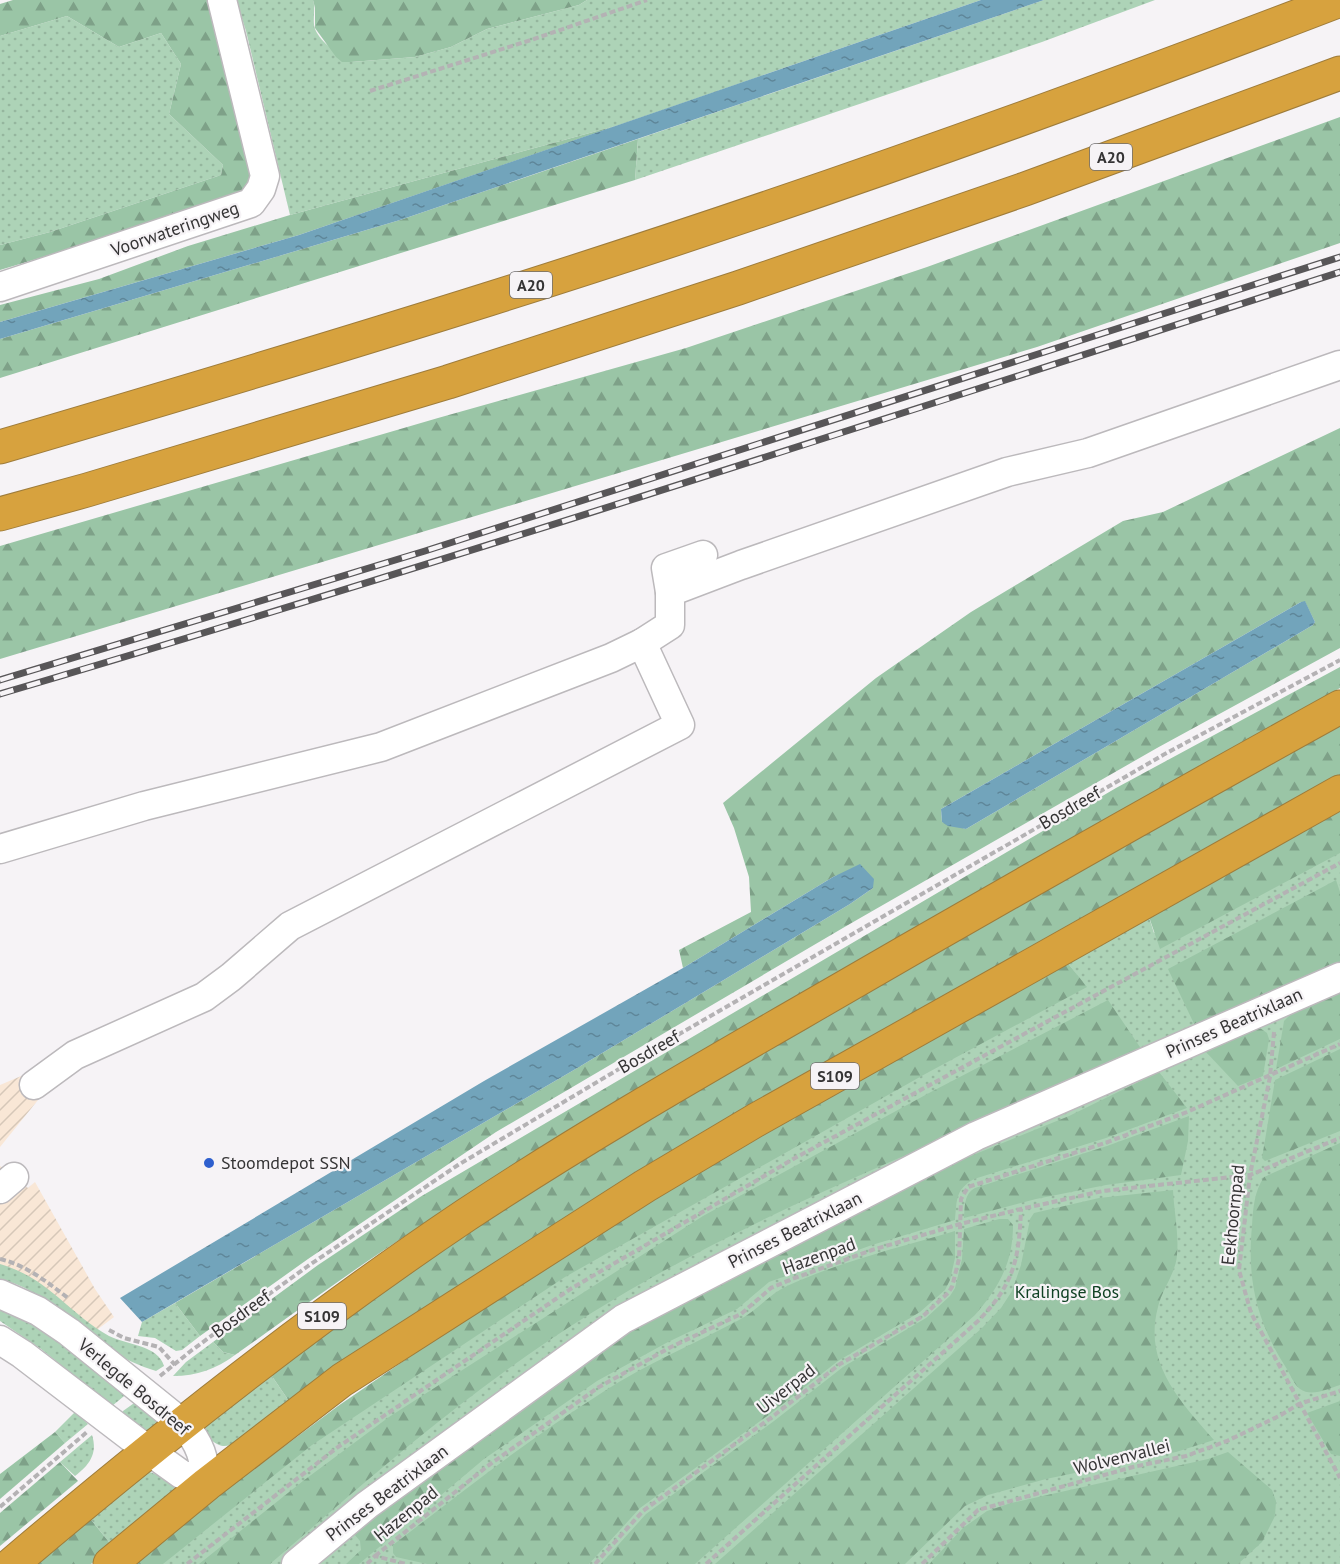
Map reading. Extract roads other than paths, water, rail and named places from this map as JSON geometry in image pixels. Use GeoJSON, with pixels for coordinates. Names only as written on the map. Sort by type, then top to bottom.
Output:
{"type":"FeatureCollection","features":[{"type":"Feature","properties":{"kind":"highway","name":"A20"},"geometry":{"type":"LineString","coordinates":[[0,447],[481,302],[823,188],[1168,65],[1340,0]]}},
{"type":"Feature","properties":{"kind":"highway","name":"A20"},"geometry":{"type":"LineString","coordinates":[[0,514],[448,382],[748,284],[1014,193],[1340,72]]}},
{"type":"Feature","properties":{"kind":"highway","name":"S109"},"geometry":{"type":"LineString","coordinates":[[12,1564],[149,1451],[339,1304],[466,1215],[594,1133],[912,947],[1340,707]]}},
{"type":"Feature","properties":{"kind":"highway","name":"S109"},"geometry":{"type":"LineString","coordinates":[[110,1564],[207,1484],[342,1380],[645,1186],[756,1120],[1340,792]]}},
{"type":"Feature","properties":{"kind":"street","name":"Voorwateringweg"},"geometry":{"type":"LineString","coordinates":[[0,287],[251,203],[261,189],[265,176],[222,0]]}},
{"type":"Feature","properties":{"kind":"street"},"geometry":{"type":"LineString","coordinates":[[670,592],[1007,472],[1088,453],[1340,365]]}},
{"type":"Feature","properties":{"kind":"street"},"geometry":{"type":"LineString","coordinates":[[0,849],[144,806],[381,747],[611,658],[642,643],[670,625],[670,592],[666,568],[703,555]]}},
{"type":"Feature","properties":{"kind":"street"},"geometry":{"type":"LineString","coordinates":[[34,1086],[75,1055],[204,997],[290,926],[680,726],[642,643]]}},
{"type":"Feature","properties":{"kind":"street","name":"Prinses Beatrixlaan"},"geometry":{"type":"LineString","coordinates":[[296,1564],[367,1505],[623,1319],[976,1136],[1340,976]]}},
{"type":"Feature","properties":{"kind":"street","name":"Verlegde Bosdreef"},"geometry":{"type":"LineString","coordinates":[[0,1294],[38,1311],[69,1332],[183,1424],[195,1437],[200,1447],[207,1484]]}},
{"type":"Feature","properties":{"kind":"street"},"geometry":{"type":"LineString","coordinates":[[0,1340],[22,1354],[104,1419],[182,1474],[207,1484]]}},
{"type":"Feature","properties":{"kind":"water"},"geometry":{"type":"Polygon","coordinates":[[[981,0],[1044,0],[400,220],[0,339],[0,322],[299,235],[981,0]]]}},
{"type":"Feature","properties":{"kind":"water"},"geometry":{"type":"Polygon","coordinates":[[[1305,601],[1315,622],[1313,625],[966,829],[948,826],[942,822],[941,809],[1305,601]]]}},
{"type":"Feature","properties":{"kind":"water"},"geometry":{"type":"Polygon","coordinates":[[[860,864],[874,879],[873,888],[579,1067],[142,1322],[120,1298],[484,1081],[683,968],[833,877],[860,864]]]}},
{"type":"Feature","properties":{"kind":"railway"},"geometry":{"type":"LineString","coordinates":[[0,680],[425,551],[1340,257]]}},
{"type":"Feature","properties":{"kind":"railway"},"geometry":{"type":"LineString","coordinates":[[0,694],[504,540],[1340,272]]}},
{"type":"Feature","properties":{"kind":"place","name":"Stoomdepot SSN"},"geometry":{"type":"Point","coordinates":[209,1163]}},
{"type":"Feature","properties":{"kind":"park label","name":"Kralingse Bos"},"geometry":{"type":"Point","coordinates":[1067,1292]}}]}
